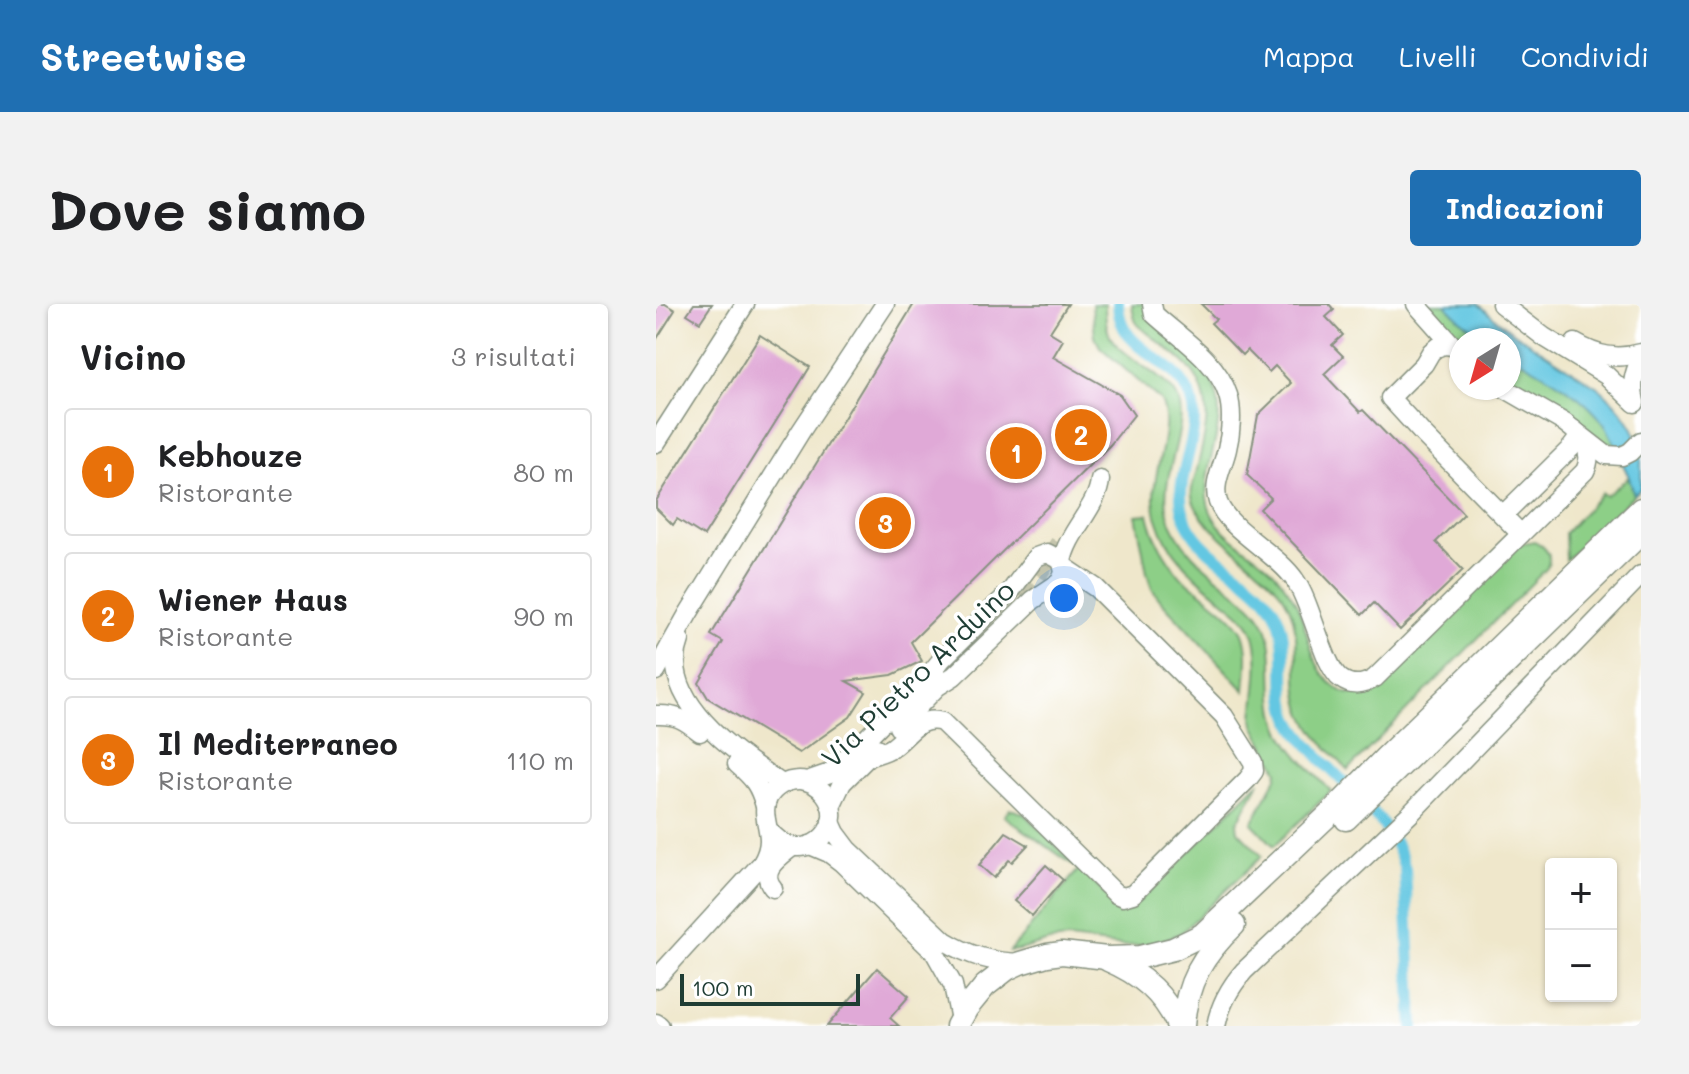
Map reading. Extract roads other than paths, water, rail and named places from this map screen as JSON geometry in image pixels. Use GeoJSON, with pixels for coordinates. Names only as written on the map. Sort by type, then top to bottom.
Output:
{"type":"FeatureCollection","features":[{"type":"Feature","properties":{"kind":"main road"},"geometry":{"type":"LineString","coordinates":[[1181,1026],[1193,979],[1214,945],[1374,781],[1406,737],[1640,518]]}},
{"type":"Feature","properties":{"kind":"main road"},"geometry":{"type":"LineString","coordinates":[[959,1023],[985,986],[1020,963],[1062,953],[1124,958],[1157,954],[1188,943],[1202,935],[1340,814]]}},
{"type":"Feature","properties":{"kind":"main road"},"geometry":{"type":"LineString","coordinates":[[1091,955],[1109,960],[1141,978],[1155,990],[1181,1026]]}},
{"type":"Feature","properties":{"kind":"street"},"geometry":{"type":"LineString","coordinates":[[656,443],[745,304]]}},
{"type":"Feature","properties":{"kind":"street"},"geometry":{"type":"LineString","coordinates":[[656,671],[688,614],[852,351],[885,304]]}},
{"type":"Feature","properties":{"kind":"street"},"geometry":{"type":"LineString","coordinates":[[1152,304],[1154,314],[1204,358],[1228,395],[1231,420],[1227,450],[1217,479],[1217,499],[1224,514],[1279,561],[1294,578],[1306,596],[1329,665],[1341,679],[1356,685],[1375,678],[1585,471],[1589,463],[1588,452],[1577,433]]}},
{"type":"Feature","properties":{"kind":"street"},"geometry":{"type":"LineString","coordinates":[[1416,304],[1449,340]]}},
{"type":"Feature","properties":{"kind":"street"},"geometry":{"type":"LineString","coordinates":[[1501,304],[1544,337],[1606,375],[1638,407]]}},
{"type":"Feature","properties":{"kind":"street"},"geometry":{"type":"LineString","coordinates":[[1517,304],[1584,348],[1607,356],[1641,356],[1632,391],[1638,407]]}},
{"type":"Feature","properties":{"kind":"street"},"geometry":{"type":"LineString","coordinates":[[1391,384],[1420,356],[1440,345],[1449,348]]}},
{"type":"Feature","properties":{"kind":"street"},"geometry":{"type":"LineString","coordinates":[[852,351],[854,375]]}},
{"type":"Feature","properties":{"kind":"street"},"geometry":{"type":"LineString","coordinates":[[1431,352],[1424,364],[1390,398],[1521,534]]}},
{"type":"Feature","properties":{"kind":"street"},"geometry":{"type":"LineString","coordinates":[[1521,398],[1612,457],[1630,452],[1641,441]]}},
{"type":"Feature","properties":{"kind":"street"},"geometry":{"type":"LineString","coordinates":[[1508,510],[1571,448],[1577,433]]}},
{"type":"Feature","properties":{"kind":"street"},"geometry":{"type":"LineString","coordinates":[[868,757],[891,749],[919,723],[934,719],[942,722],[1116,894],[1123,897],[1131,896],[1248,779],[1254,771],[1253,762],[1224,716],[1096,588],[1062,563],[1053,555],[1042,554],[1030,567],[1035,583],[1040,586],[1062,563],[1071,551],[1098,477],[1095,474],[1062,563]]}},
{"type":"Feature","properties":{"kind":"street","name":"Via Pietro Arduino"},"geometry":{"type":"LineString","coordinates":[[831,814],[842,783],[940,679],[946,665],[1020,600],[1038,596],[1062,563]]}},
{"type":"Feature","properties":{"kind":"street","name":"Via Pietro Arduino"},"geometry":{"type":"LineString","coordinates":[[807,781],[837,768],[940,679],[942,659],[1010,592],[1030,567]]}},
{"type":"Feature","properties":{"kind":"street"},"geometry":{"type":"LineString","coordinates":[[1216,1026],[1220,1008],[1235,981],[1408,815],[1641,575]]}},
{"type":"Feature","properties":{"kind":"street"},"geometry":{"type":"LineString","coordinates":[[688,614],[674,659],[680,692],[706,725],[782,784]]}},
{"type":"Feature","properties":{"kind":"street"},"geometry":{"type":"LineString","coordinates":[[666,653],[672,691],[687,722]]}},
{"type":"Feature","properties":{"kind":"street"},"geometry":{"type":"LineString","coordinates":[[656,715],[674,715],[687,722],[752,777],[759,786],[765,806],[770,842],[762,863],[656,979]]}},
{"type":"Feature","properties":{"kind":"street"},"geometry":{"type":"LineString","coordinates":[[765,806],[782,784],[807,781],[822,791],[836,833],[848,849],[945,941],[983,959],[1020,963]]}},
{"type":"Feature","properties":{"kind":"street"},"geometry":{"type":"LineString","coordinates":[[773,888],[768,882],[768,875],[777,859],[819,840],[826,832],[831,814]]}},
{"type":"Feature","properties":{"kind":"street"},"geometry":{"type":"LineString","coordinates":[[768,829],[774,837],[829,853],[935,953],[953,985],[959,1023]]}},
{"type":"Feature","properties":{"kind":"street"},"geometry":{"type":"LineString","coordinates":[[677,958],[677,981]]}},
{"type":"Feature","properties":{"kind":"water"},"geometry":{"type":"Polygon","coordinates":[[[1445,304],[1478,304],[1507,328],[1472,328],[1445,304]]]}},
{"type":"Feature","properties":{"kind":"water"},"geometry":{"type":"Polygon","coordinates":[[[1521,337],[1599,388],[1620,409],[1636,435],[1641,454],[1641,488],[1634,495],[1616,446],[1604,424],[1585,403],[1561,384],[1521,361],[1521,337]]]}},
{"type":"Feature","properties":{"kind":"waterway"},"geometry":{"type":"LineString","coordinates":[[1118,304],[1120,320],[1127,332],[1179,378],[1193,407],[1192,440],[1181,491],[1182,508],[1188,525],[1207,549],[1255,587],[1274,610],[1283,637],[1285,695],[1294,726],[1379,820],[1399,851],[1405,869],[1413,1026]]}},
{"type":"Feature","properties":{"kind":"tunnel"},"geometry":{"type":"LineString","coordinates":[[1023,598],[1059,543]]}},
{"type":"Feature","properties":{"kind":"place","name":"Wiener Haus"},"geometry":{"type":"Point","coordinates":[1081,435]}},
{"type":"Feature","properties":{"kind":"place","name":"Kebhouze"},"geometry":{"type":"Point","coordinates":[1016,453]}},
{"type":"Feature","properties":{"kind":"place","name":"Il Mediterraneo"},"geometry":{"type":"Point","coordinates":[885,523]}}]}
